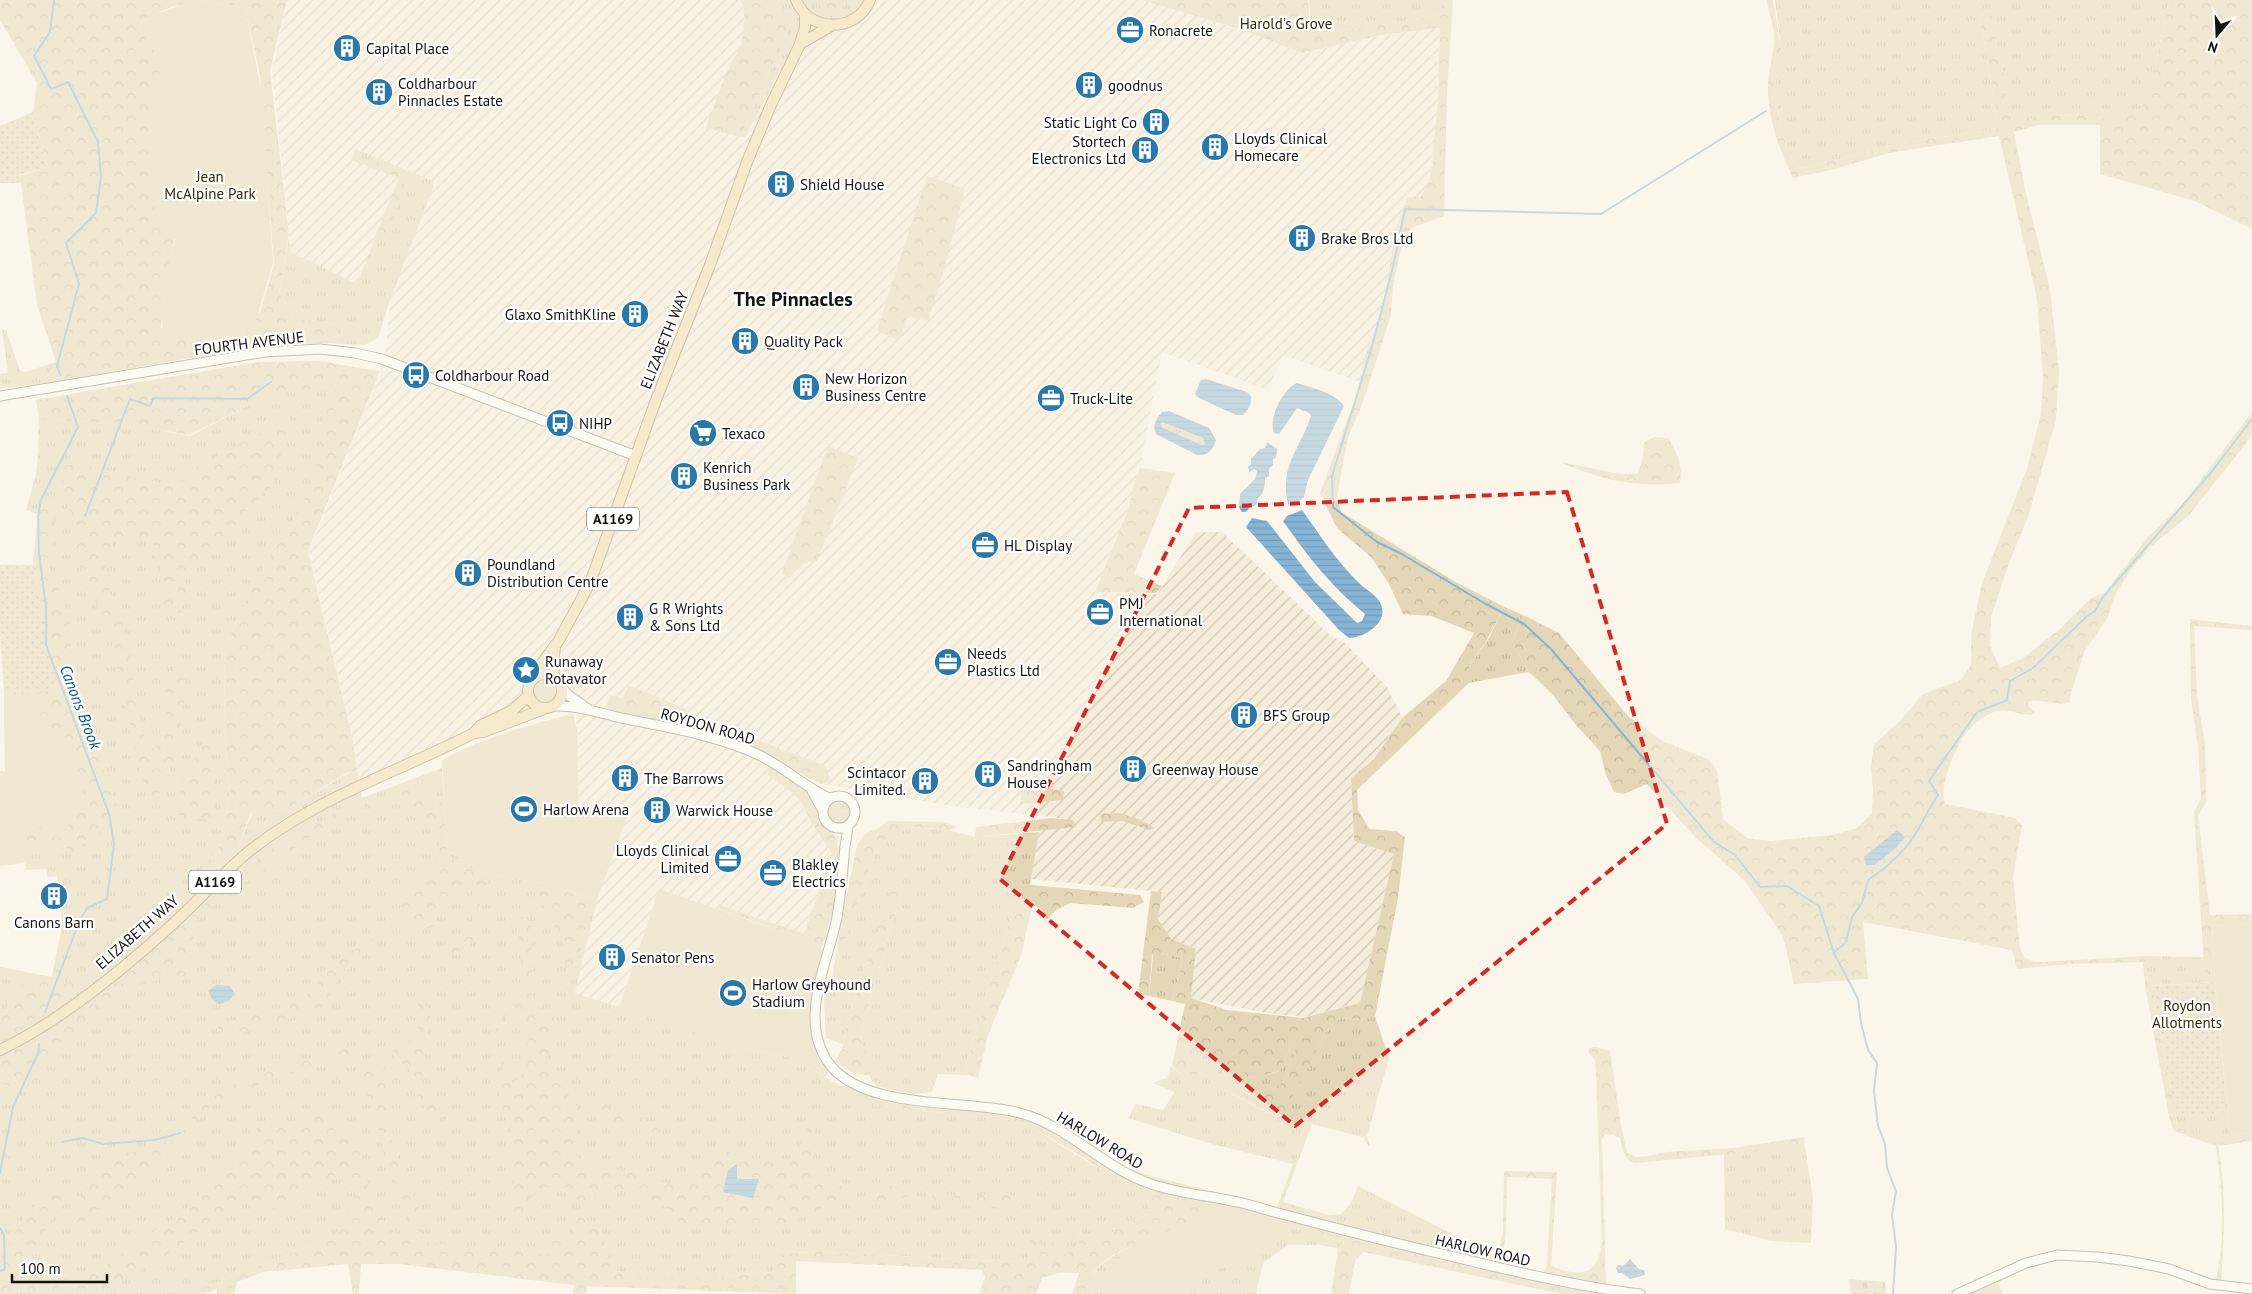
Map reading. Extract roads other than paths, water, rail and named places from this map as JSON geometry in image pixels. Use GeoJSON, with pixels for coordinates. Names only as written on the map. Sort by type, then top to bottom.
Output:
{"type":"FeatureCollection","features":[{"type":"Feature","properties":{"kind":"main road"},"geometry":{"type":"LineString","coordinates":[[796,0],[805,15],[820,24],[831,26]]}},
{"type":"Feature","properties":{"kind":"main road"},"geometry":{"type":"LineString","coordinates":[[800,44],[831,26],[856,18],[866,8],[870,0]]}},
{"type":"Feature","properties":{"kind":"main road","name":"ELIZABETH WAY"},"geometry":{"type":"LineString","coordinates":[[535,677],[539,667],[555,647],[590,583],[747,162],[770,107],[800,44],[805,27],[805,15]]}},
{"type":"Feature","properties":{"kind":"main road","name":"ELIZABETH WAY"},"geometry":{"type":"LineString","coordinates":[[555,647],[553,664],[558,682]]}},
{"type":"Feature","properties":{"kind":"main road"},"geometry":{"type":"LineString","coordinates":[[545,674],[558,682],[561,698],[549,708],[534,705],[528,696],[529,685],[535,677],[545,674]]}},
{"type":"Feature","properties":{"kind":"main road","name":"ELIZABETH WAY"},"geometry":{"type":"LineString","coordinates":[[474,733],[480,726],[513,710],[528,696]]}},
{"type":"Feature","properties":{"kind":"main road","name":"ELIZABETH WAY"},"geometry":{"type":"LineString","coordinates":[[0,1050],[38,1030],[122,968],[177,920],[247,853],[311,810],[474,733],[483,732],[549,708]]}},
{"type":"Feature","properties":{"kind":"street","name":"FOURTH AVENUE"},"geometry":{"type":"LineString","coordinates":[[0,396],[265,352],[328,349],[382,359],[636,456]]}},
{"type":"Feature","properties":{"kind":"street","name":"ROYDON ROAD"},"geometry":{"type":"LineString","coordinates":[[558,682],[567,694],[588,709]]}},
{"type":"Feature","properties":{"kind":"street","name":"ROYDON ROAD"},"geometry":{"type":"LineString","coordinates":[[549,708],[588,709],[742,748],[785,770],[811,789],[829,798]]}},
{"type":"Feature","properties":{"kind":"street","name":"ROYDON ROAD"},"geometry":{"type":"LineString","coordinates":[[811,789],[822,809]]}},
{"type":"Feature","properties":{"kind":"street"},"geometry":{"type":"LineString","coordinates":[[834,827],[848,825],[855,814],[852,803],[842,796],[829,798],[822,809],[826,822],[834,827],[845,845]]}},
{"type":"Feature","properties":{"kind":"street","name":"HARLOW ROAD"},"geometry":{"type":"LineString","coordinates":[[848,825],[845,845],[846,859],[837,920],[818,989],[815,1017],[821,1048],[832,1066],[846,1078],[866,1089],[924,1103],[1021,1113],[1048,1124],[1113,1166],[1148,1183],[1176,1191],[1234,1201],[1357,1234],[1542,1278],[1640,1294]]}},
{"type":"Feature","properties":{"kind":"street"},"geometry":{"type":"LineString","coordinates":[[1957,1294],[2026,1263],[2057,1255],[2112,1258],[2160,1266],[2217,1290],[2252,1289]]}},
{"type":"Feature","properties":{"kind":"water"},"geometry":{"type":"Polygon","coordinates":[[[1206,379],[1247,392],[1251,396],[1251,402],[1245,413],[1243,415],[1236,415],[1199,398],[1195,394],[1201,380],[1206,379]]]}},
{"type":"Feature","properties":{"kind":"water"},"geometry":{"type":"Polygon","coordinates":[[[1297,383],[1330,394],[1344,406],[1308,480],[1304,497],[1298,502],[1288,504],[1286,479],[1288,469],[1311,416],[1309,413],[1297,408],[1279,434],[1274,433],[1273,420],[1282,397],[1297,383]]]}},
{"type":"Feature","properties":{"kind":"water"},"geometry":{"type":"Polygon","coordinates":[[[1169,411],[1209,428],[1216,440],[1212,449],[1207,453],[1197,455],[1156,434],[1155,423],[1162,412],[1169,411]],[[1162,422],[1160,424],[1163,428],[1202,445],[1205,444],[1203,438],[1162,422]]]}},
{"type":"Feature","properties":{"kind":"water"},"geometry":{"type":"Polygon","coordinates":[[[1267,442],[1277,449],[1276,458],[1273,459],[1273,465],[1269,469],[1269,476],[1265,478],[1263,492],[1258,498],[1256,505],[1251,506],[1246,512],[1242,512],[1239,507],[1240,494],[1255,479],[1257,471],[1254,469],[1249,472],[1248,467],[1251,464],[1251,459],[1260,449],[1265,448],[1267,442]]]}},
{"type":"Feature","properties":{"kind":"water"},"geometry":{"type":"Polygon","coordinates":[[[1302,510],[1343,566],[1381,604],[1382,614],[1377,625],[1360,636],[1349,638],[1339,630],[1246,527],[1252,518],[1267,521],[1315,582],[1357,623],[1362,621],[1365,614],[1321,570],[1283,521],[1287,516],[1302,510]]]}},
{"type":"Feature","properties":{"kind":"water"},"geometry":{"type":"Polygon","coordinates":[[[1897,830],[1905,837],[1894,850],[1874,865],[1866,865],[1864,857],[1897,830]]]}},
{"type":"Feature","properties":{"kind":"water"},"geometry":{"type":"Polygon","coordinates":[[[216,985],[230,986],[234,992],[230,999],[218,1004],[212,999],[208,991],[216,985]]]}},
{"type":"Feature","properties":{"kind":"water"},"geometry":{"type":"Polygon","coordinates":[[[737,1164],[737,1179],[759,1179],[753,1198],[723,1192],[728,1170],[737,1164]]]}},
{"type":"Feature","properties":{"kind":"water"},"geometry":{"type":"Polygon","coordinates":[[[1630,1259],[1639,1269],[1644,1270],[1645,1275],[1630,1279],[1622,1273],[1618,1273],[1616,1268],[1618,1265],[1623,1266],[1630,1259]]]}},
{"type":"Feature","properties":{"kind":"waterway","name":"Canons Brook"},"geometry":{"type":"LineString","coordinates":[[54,0],[50,32],[34,56],[51,89],[68,82],[98,142],[101,176],[96,213],[66,243],[79,284],[57,366],[60,375]]}},
{"type":"Feature","properties":{"kind":"waterway"},"geometry":{"type":"LineString","coordinates":[[1766,111],[1601,214],[1405,209],[1393,267],[1371,350],[1332,476],[1333,507],[1377,542],[1400,553],[1484,603],[1524,624],[1551,649],[1714,842],[1735,855],[1760,887],[1787,886],[1819,906],[1834,953],[1858,999],[1861,1023],[1868,1050],[1877,1063],[1874,1091],[1878,1126],[1885,1144],[1887,1168],[1896,1191],[1892,1215],[1896,1247],[1893,1294]]}},
{"type":"Feature","properties":{"kind":"waterway"},"geometry":{"type":"LineString","coordinates":[[85,516],[130,399],[150,406],[153,398],[247,399],[271,382]]}},
{"type":"Feature","properties":{"kind":"waterway","name":"Canons Brook"},"geometry":{"type":"LineString","coordinates":[[45,1012],[79,922],[87,908],[107,899],[114,844],[109,814],[46,645],[46,606],[39,554],[38,517],[41,500],[78,427],[67,396]]}},
{"type":"Feature","properties":{"kind":"waterway"},"geometry":{"type":"LineString","coordinates":[[1835,952],[1846,942],[1852,917],[1862,903],[1868,880],[1896,858],[1918,830],[1938,795],[1929,781],[1977,712],[2007,700],[2010,681],[2033,668],[2086,617],[2095,611],[2103,597],[2209,475],[2252,419]]}},
{"type":"Feature","properties":{"kind":"waterway","name":"Canons Brook"},"geometry":{"type":"LineString","coordinates":[[0,1173],[13,1107],[39,1051],[39,1044]]}},
{"type":"Feature","properties":{"kind":"waterway"},"geometry":{"type":"LineString","coordinates":[[62,1142],[83,1138],[103,1144],[155,1140],[180,1133]]}},
{"type":"Feature","properties":{"kind":"waterway","name":"Canons Brook"},"geometry":{"type":"LineString","coordinates":[[0,1228],[4,1235],[5,1269],[0,1271]]}},
{"type":"Feature","properties":{"kind":"place","name":"Ronacrete"},"geometry":{"type":"Point","coordinates":[1130,30]}},
{"type":"Feature","properties":{"kind":"place","name":"Capital Place"},"geometry":{"type":"Point","coordinates":[347,48]}},
{"type":"Feature","properties":{"kind":"place","name":"goodnus"},"geometry":{"type":"Point","coordinates":[1089,85]}},
{"type":"Feature","properties":{"kind":"place","name":"Coldharbour Pinnacles Estate"},"geometry":{"type":"Point","coordinates":[379,92]}},
{"type":"Feature","properties":{"kind":"place","name":"Static Light Co"},"geometry":{"type":"Point","coordinates":[1156,122]}},
{"type":"Feature","properties":{"kind":"place","name":"Lloyds Clinical Homecare"},"geometry":{"type":"Point","coordinates":[1215,147]}},
{"type":"Feature","properties":{"kind":"place","name":"Stortech Electronics Ltd"},"geometry":{"type":"Point","coordinates":[1145,150]}},
{"type":"Feature","properties":{"kind":"place","name":"Shield House"},"geometry":{"type":"Point","coordinates":[781,184]}},
{"type":"Feature","properties":{"kind":"place","name":"Brake Bros Ltd"},"geometry":{"type":"Point","coordinates":[1302,238]}},
{"type":"Feature","properties":{"kind":"place","name":"Glaxo SmithKline"},"geometry":{"type":"Point","coordinates":[635,314]}},
{"type":"Feature","properties":{"kind":"place","name":"Quality Pack"},"geometry":{"type":"Point","coordinates":[745,341]}},
{"type":"Feature","properties":{"kind":"place","name":"Coldharbour Road"},"geometry":{"type":"Point","coordinates":[416,375]}},
{"type":"Feature","properties":{"kind":"place","name":"New Horizon Business Centre"},"geometry":{"type":"Point","coordinates":[806,387]}},
{"type":"Feature","properties":{"kind":"place","name":"Truck-Lite"},"geometry":{"type":"Point","coordinates":[1051,398]}},
{"type":"Feature","properties":{"kind":"place","name":"NIHP"},"geometry":{"type":"Point","coordinates":[560,423]}},
{"type":"Feature","properties":{"kind":"place","name":"Texaco"},"geometry":{"type":"Point","coordinates":[703,433]}},
{"type":"Feature","properties":{"kind":"place","name":"Kenrich Business Park"},"geometry":{"type":"Point","coordinates":[684,476]}},
{"type":"Feature","properties":{"kind":"place","name":"HL Display"},"geometry":{"type":"Point","coordinates":[985,545]}},
{"type":"Feature","properties":{"kind":"place","name":"Poundland Distribution Centre"},"geometry":{"type":"Point","coordinates":[468,573]}},
{"type":"Feature","properties":{"kind":"place","name":"PMJ International"},"geometry":{"type":"Point","coordinates":[1100,612]}},
{"type":"Feature","properties":{"kind":"place","name":"G R Wrights & Sons Ltd"},"geometry":{"type":"Point","coordinates":[630,617]}},
{"type":"Feature","properties":{"kind":"place","name":"Needs Plastics Ltd"},"geometry":{"type":"Point","coordinates":[948,662]}},
{"type":"Feature","properties":{"kind":"place","name":"Runaway Rotavator"},"geometry":{"type":"Point","coordinates":[526,670]}},
{"type":"Feature","properties":{"kind":"place","name":"BFS Group"},"geometry":{"type":"Point","coordinates":[1244,715]}},
{"type":"Feature","properties":{"kind":"place","name":"Greenway House"},"geometry":{"type":"Point","coordinates":[1133,769]}},
{"type":"Feature","properties":{"kind":"place","name":"Sandringham House"},"geometry":{"type":"Point","coordinates":[988,774]}},
{"type":"Feature","properties":{"kind":"place","name":"The Barrows"},"geometry":{"type":"Point","coordinates":[625,778]}},
{"type":"Feature","properties":{"kind":"place","name":"Scintacor Limited."},"geometry":{"type":"Point","coordinates":[925,781]}},
{"type":"Feature","properties":{"kind":"place","name":"Harlow Arena"},"geometry":{"type":"Point","coordinates":[524,809]}},
{"type":"Feature","properties":{"kind":"place","name":"Warwick House"},"geometry":{"type":"Point","coordinates":[657,810]}},
{"type":"Feature","properties":{"kind":"place","name":"Lloyds Clinical Limited"},"geometry":{"type":"Point","coordinates":[728,859]}},
{"type":"Feature","properties":{"kind":"place","name":"Blakley Electrics"},"geometry":{"type":"Point","coordinates":[773,873]}},
{"type":"Feature","properties":{"kind":"place","name":"Canons Barn"},"geometry":{"type":"Point","coordinates":[54,896]}},
{"type":"Feature","properties":{"kind":"place","name":"Senator Pens"},"geometry":{"type":"Point","coordinates":[612,957]}},
{"type":"Feature","properties":{"kind":"place","name":"Harlow Greyhound Stadium"},"geometry":{"type":"Point","coordinates":[733,993]}},
{"type":"Feature","properties":{"kind":"district","name":"The Pinnacles"},"geometry":{"type":"Point","coordinates":[793,299]}},
{"type":"Feature","properties":{"kind":"park label","name":"Harold's Grove"},"geometry":{"type":"Point","coordinates":[1286,23]}},
{"type":"Feature","properties":{"kind":"park label","name":"Jean McAlpine Park"},"geometry":{"type":"Point","coordinates":[210,184]}},
{"type":"Feature","properties":{"kind":"park label","name":"Roydon Allotments"},"geometry":{"type":"Point","coordinates":[2187,1014]}}]}
